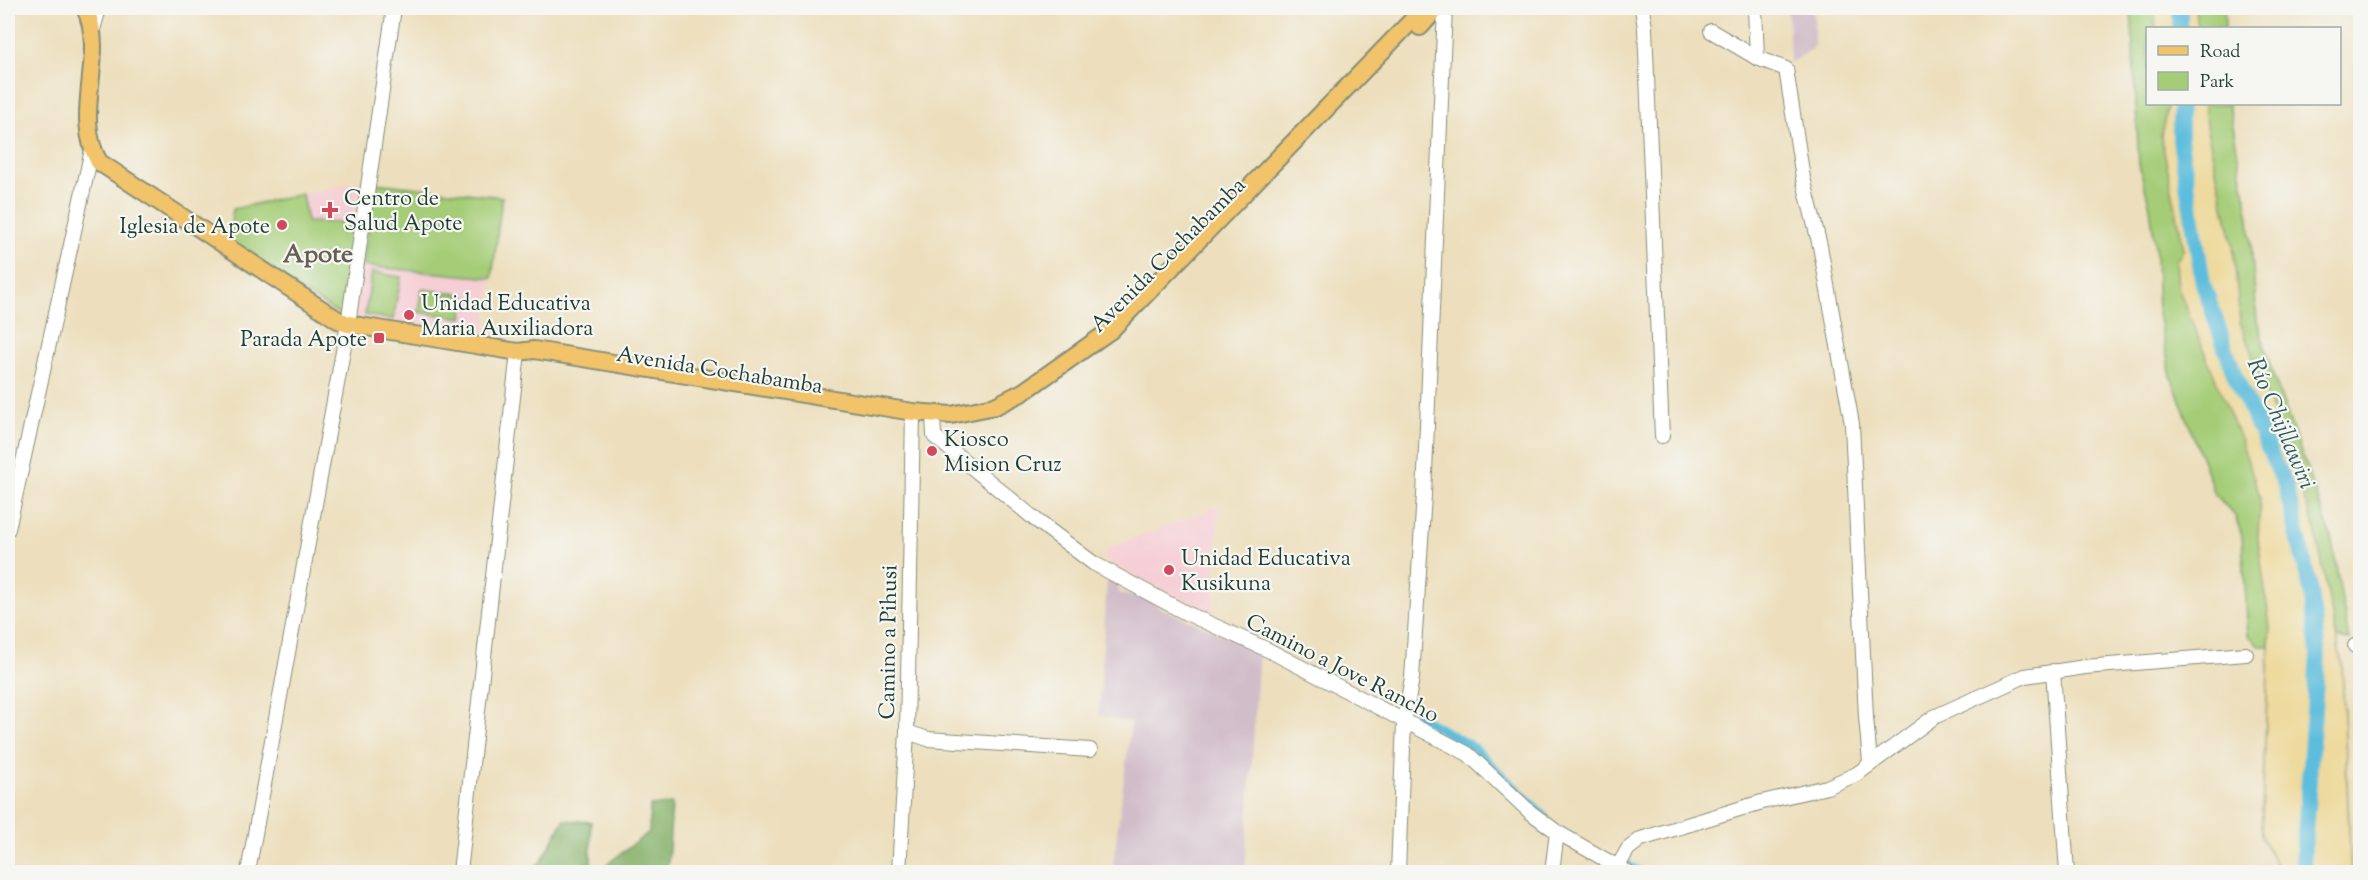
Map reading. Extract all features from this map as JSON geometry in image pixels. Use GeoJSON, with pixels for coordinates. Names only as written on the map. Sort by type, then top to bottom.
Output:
{"type":"FeatureCollection","features":[{"type":"Feature","properties":{"kind":"main road"},"geometry":{"type":"LineString","coordinates":[[85,8],[93,30],[86,125],[92,150]]}},
{"type":"Feature","properties":{"kind":"main road","name":"Avenida Cochabamba"},"geometry":{"type":"LineString","coordinates":[[933,419],[965,414],[1005,401],[1023,392],[1112,330],[1424,8]]}},
{"type":"Feature","properties":{"kind":"main road","name":"Avenida Cochabamba"},"geometry":{"type":"LineString","coordinates":[[92,150],[107,169],[144,190],[258,269],[348,324],[518,352],[530,361],[616,369],[912,417],[980,421],[1005,413],[1029,401],[1120,338],[1437,8]]}},
{"type":"Feature","properties":{"kind":"street"},"geometry":{"type":"LineString","coordinates":[[93,30],[99,8]]}},
{"type":"Feature","properties":{"kind":"street"},"geometry":{"type":"LineString","coordinates":[[248,873],[348,324],[394,8]]}},
{"type":"Feature","properties":{"kind":"street"},"geometry":{"type":"LineString","coordinates":[[1398,873],[1404,722],[1412,678],[1424,495],[1445,8]]}},
{"type":"Feature","properties":{"kind":"street"},"geometry":{"type":"LineString","coordinates":[[1642,8],[1646,28],[1662,436]]}},
{"type":"Feature","properties":{"kind":"street"},"geometry":{"type":"LineString","coordinates":[[1755,8],[1757,58]]}},
{"type":"Feature","properties":{"kind":"street"},"geometry":{"type":"LineString","coordinates":[[1711,31],[1757,58],[1786,69],[1803,178],[1820,246],[1852,424],[1870,762]]}},
{"type":"Feature","properties":{"kind":"street"},"geometry":{"type":"LineString","coordinates":[[8,529],[92,150]]}},
{"type":"Feature","properties":{"kind":"street"},"geometry":{"type":"LineString","coordinates":[[460,873],[518,352]]}},
{"type":"Feature","properties":{"kind":"street","name":"Camino a Pihusi"},"geometry":{"type":"LineString","coordinates":[[899,873],[907,732],[912,417]]}},
{"type":"Feature","properties":{"kind":"street","name":"Camino a Jove Rancho"},"geometry":{"type":"LineString","coordinates":[[933,419],[934,436],[1036,520],[1093,563],[1186,613],[1268,650],[1468,754],[1530,812],[1557,832],[1622,870]]}},
{"type":"Feature","properties":{"kind":"street"},"geometry":{"type":"LineString","coordinates":[[1622,870],[1628,849],[1641,839],[1762,802],[1827,787],[1857,774],[1870,762],[1934,717],[2025,676],[2053,671],[2246,654]]}},
{"type":"Feature","properties":{"kind":"street"},"geometry":{"type":"LineString","coordinates":[[2053,671],[2067,873]]}},
{"type":"Feature","properties":{"kind":"street"},"geometry":{"type":"LineString","coordinates":[[907,732],[928,739],[1090,750]]}},
{"type":"Feature","properties":{"kind":"street"},"geometry":{"type":"LineString","coordinates":[[1552,873],[1557,832]]}},
{"type":"Feature","properties":{"kind":"shaded area"},"geometry":{"type":"Polygon","coordinates":[[[1788,8],[1814,8],[1814,48],[1790,63],[1788,8]]]}},
{"type":"Feature","properties":{"kind":"shaded area","name":"Centro de Salud Apote"},"geometry":{"type":"Polygon","coordinates":[[[360,181],[354,224],[307,222],[302,194],[360,181]]]}},
{"type":"Feature","properties":{"kind":"shaded area"},"geometry":{"type":"Polygon","coordinates":[[[363,266],[492,278],[484,338],[355,318],[363,266]]]}},
{"type":"Feature","properties":{"kind":"shaded area","name":"Unidad Educativa Kusikuna"},"geometry":{"type":"Polygon","coordinates":[[[1219,506],[1213,613],[1143,582],[1103,558],[1108,548],[1219,506]]]}},
{"type":"Feature","properties":{"kind":"shaded area"},"geometry":{"type":"Polygon","coordinates":[[[1107,580],[1119,581],[1119,593],[1154,600],[1158,607],[1259,650],[1245,872],[1112,872],[1131,723],[1099,715],[1107,580]]]}},
{"type":"Feature","properties":{"kind":"green space"},"geometry":{"type":"Polygon","coordinates":[[[2131,8],[2154,8],[2156,27],[2146,27],[2146,105],[2168,105],[2161,136],[2184,249],[2260,496],[2258,539],[2270,627],[2269,646],[2260,646],[2248,635],[2242,536],[2235,516],[2215,494],[2171,376],[2158,314],[2156,255],[2150,207],[2139,165],[2131,8]]]}},
{"type":"Feature","properties":{"kind":"green space"},"geometry":{"type":"Polygon","coordinates":[[[2195,8],[2224,8],[2225,27],[2197,27],[2195,8]]]}},
{"type":"Feature","properties":{"kind":"green space"},"geometry":{"type":"Polygon","coordinates":[[[2204,105],[2229,105],[2249,218],[2257,320],[2271,369],[2331,536],[2349,640],[2337,638],[2315,529],[2240,322],[2233,245],[2206,126],[2204,105]]]}},
{"type":"Feature","properties":{"kind":"green space"},"geometry":{"type":"Polygon","coordinates":[[[375,183],[502,197],[492,278],[363,266],[375,183]]]}},
{"type":"Feature","properties":{"kind":"green space"},"geometry":{"type":"Polygon","coordinates":[[[302,194],[307,222],[356,223],[343,317],[228,243],[233,209],[302,194]]]}},
{"type":"Feature","properties":{"kind":"green space"},"geometry":{"type":"Polygon","coordinates":[[[372,272],[401,277],[393,320],[365,315],[372,272]]]}},
{"type":"Feature","properties":{"kind":"green space"},"geometry":{"type":"Polygon","coordinates":[[[422,289],[465,295],[462,318],[419,312],[422,289]]]}},
{"type":"Feature","properties":{"kind":"green space"},"geometry":{"type":"Polygon","coordinates":[[[672,804],[668,864],[658,872],[597,872],[649,832],[650,806],[672,804]]]}},
{"type":"Feature","properties":{"kind":"green space"},"geometry":{"type":"Polygon","coordinates":[[[564,820],[591,822],[591,872],[526,872],[541,862],[564,820]]]}},
{"type":"Feature","properties":{"kind":"sand"},"geometry":{"type":"Polygon","coordinates":[[[2154,8],[2195,8],[2197,27],[2156,27],[2154,8]]]}},
{"type":"Feature","properties":{"kind":"sand"},"geometry":{"type":"Polygon","coordinates":[[[2168,105],[2204,105],[2206,126],[2233,245],[2240,322],[2315,529],[2342,666],[2351,872],[2280,872],[2261,836],[2270,627],[2258,539],[2260,496],[2239,436],[2178,288],[2176,261],[2184,249],[2161,136],[2168,105]]]}},
{"type":"Feature","properties":{"kind":"waterway","name":"Río Chijllawiri"},"geometry":{"type":"LineString","coordinates":[[2180,8],[2180,27]]}},
{"type":"Feature","properties":{"kind":"waterway","name":"Río Chijllawiri"},"geometry":{"type":"LineString","coordinates":[[2180,105],[2180,140],[2203,283],[2235,376],[2286,487],[2311,591],[2318,655],[2303,862],[2305,872]]}},
{"type":"Feature","properties":{"kind":"waterway"},"geometry":{"type":"LineString","coordinates":[[1416,715],[1474,748],[1543,815]]}},
{"type":"Feature","properties":{"kind":"waterway"},"geometry":{"type":"LineString","coordinates":[[1624,863],[1640,872]]}},
{"type":"Feature","properties":{"kind":"place","name":"Centro de Salud Apote"},"geometry":{"type":"Point","coordinates":[330,210]}},
{"type":"Feature","properties":{"kind":"place","name":"Iglesia de Apote"},"geometry":{"type":"Point","coordinates":[282,225]}},
{"type":"Feature","properties":{"kind":"place","name":"Unidad Educativa Maria Auxiliadora"},"geometry":{"type":"Point","coordinates":[409,315]}},
{"type":"Feature","properties":{"kind":"place","name":"Parada Apote"},"geometry":{"type":"Point","coordinates":[379,338]}},
{"type":"Feature","properties":{"kind":"place","name":"Kiosco Mision Cruz"},"geometry":{"type":"Point","coordinates":[932,451]}},
{"type":"Feature","properties":{"kind":"place","name":"Unidad Educativa Kusikuna"},"geometry":{"type":"Point","coordinates":[1169,570]}},
{"type":"Feature","properties":{"kind":"district","name":"Apote"},"geometry":{"type":"Point","coordinates":[318,253]}}]}
